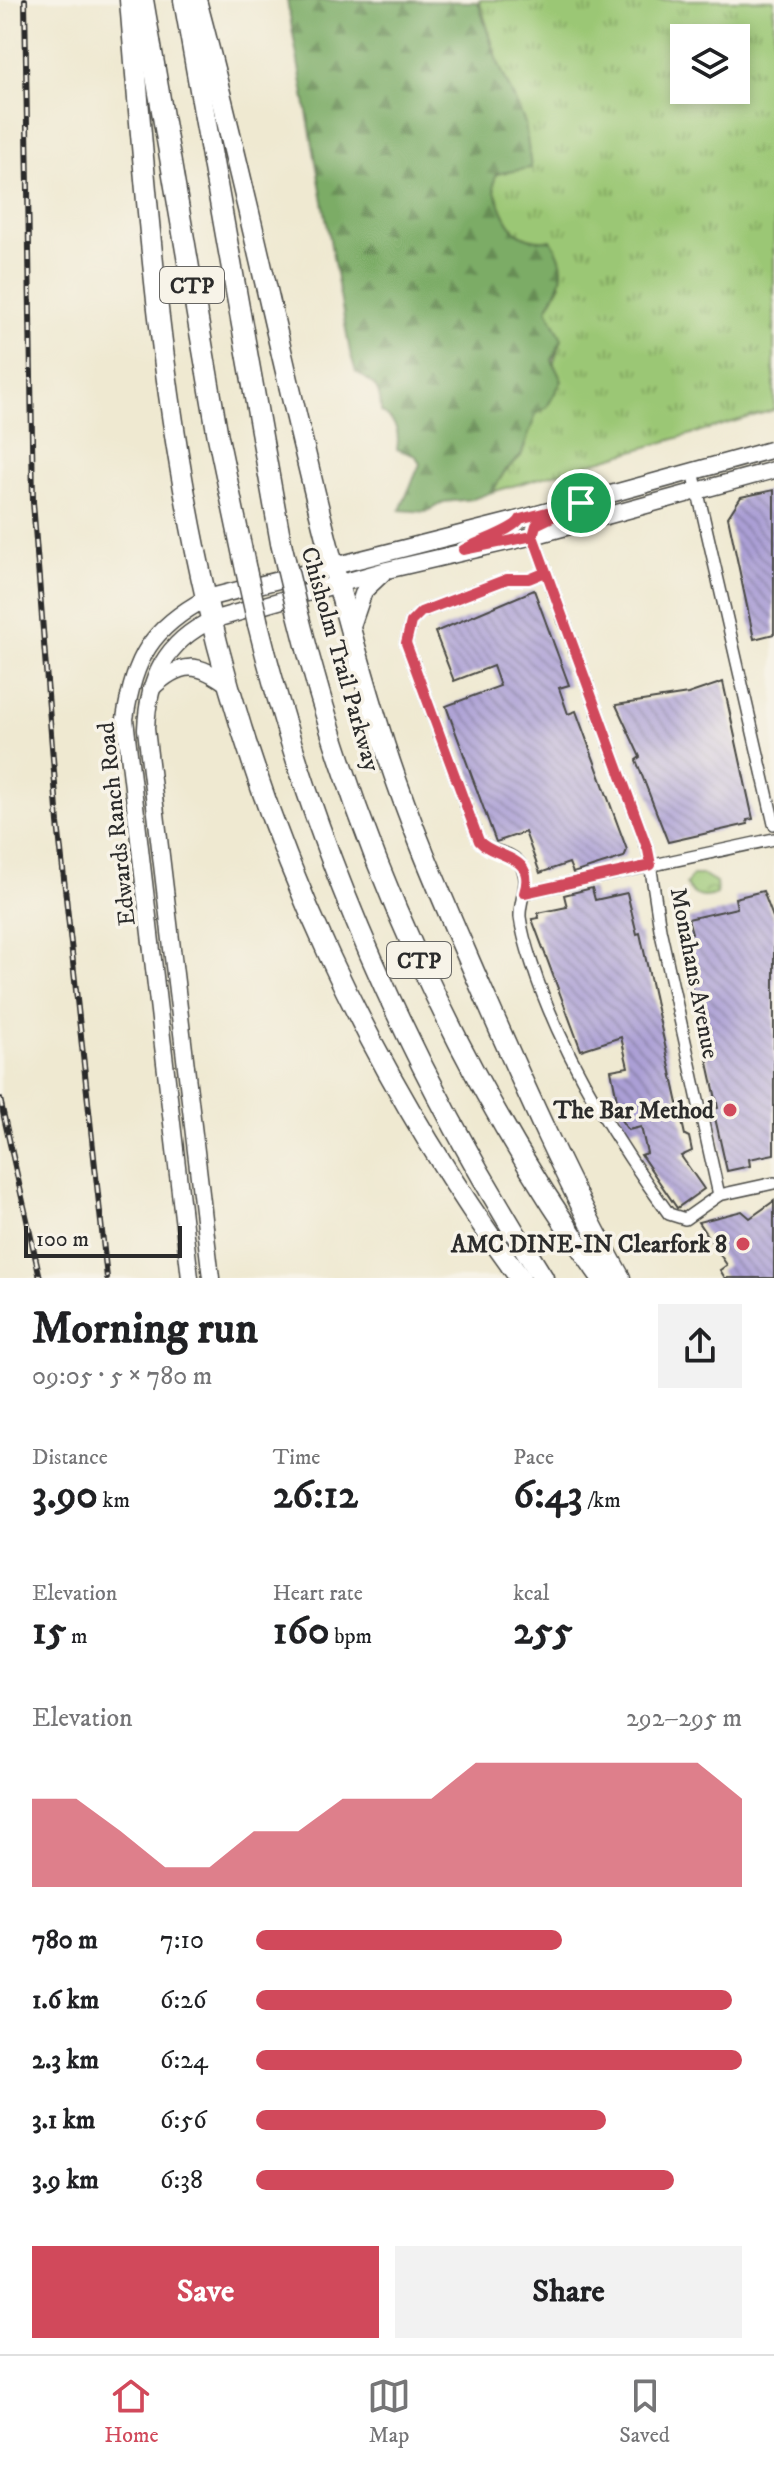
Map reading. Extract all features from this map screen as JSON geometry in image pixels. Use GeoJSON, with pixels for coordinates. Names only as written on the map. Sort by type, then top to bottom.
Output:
{"type":"FeatureCollection","features":[{"type":"Feature","properties":{"kind":"highway"},"geometry":{"type":"LineString","coordinates":[[130,0],[159,313],[207,598],[230,686],[281,842],[346,989],[424,1134],[520,1278]]}},
{"type":"Feature","properties":{"kind":"highway","name":"CTP"},"geometry":{"type":"LineString","coordinates":[[143,0],[218,437],[258,624],[309,799],[376,967],[451,1121],[543,1278]]}},
{"type":"Feature","properties":{"kind":"highway","name":"Chisholm Trail Parkway"},"geometry":{"type":"LineString","coordinates":[[184,0],[281,543],[298,614],[349,780],[425,974],[516,1142],[602,1278]]}},
{"type":"Feature","properties":{"kind":"highway"},"geometry":{"type":"LineString","coordinates":[[196,0],[240,161],[292,401],[384,743],[427,864],[555,1153],[620,1278]]}},
{"type":"Feature","properties":{"kind":"street","name":"Edwards Ranch Road"},"geometry":{"type":"LineString","coordinates":[[190,1278],[125,719],[131,680],[146,648],[168,621],[207,598],[334,563],[581,503],[774,449]]}},
{"type":"Feature","properties":{"kind":"street","name":"Edwards Ranch Road"},"geometry":{"type":"LineString","coordinates":[[211,1278],[146,729],[150,690],[155,673],[167,653],[198,627],[212,620],[387,570],[533,536],[774,470]]}},
{"type":"Feature","properties":{"kind":"street"},"geometry":{"type":"LineString","coordinates":[[693,471],[774,824]]}},
{"type":"Feature","properties":{"kind":"street"},"geometry":{"type":"LineString","coordinates":[[533,536],[538,523],[581,503]]}},
{"type":"Feature","properties":{"kind":"street"},"geometry":{"type":"LineString","coordinates":[[463,550],[490,535],[514,527],[520,519]]}},
{"type":"Feature","properties":{"kind":"street","name":"Monahans Avenue"},"geometry":{"type":"LineString","coordinates":[[533,536],[651,865],[660,929],[719,1195]]}},
{"type":"Feature","properties":{"kind":"street"},"geometry":{"type":"LineString","coordinates":[[351,629],[364,591],[387,570]]}},
{"type":"Feature","properties":{"kind":"street"},"geometry":{"type":"LineString","coordinates":[[546,572],[529,579],[507,579],[421,612],[406,633],[406,643],[479,841],[488,849],[507,854],[517,861],[526,879],[520,917],[532,966],[566,1044],[631,1159],[669,1214],[677,1219],[690,1217],[719,1195],[774,1183]]}},
{"type":"Feature","properties":{"kind":"street"},"geometry":{"type":"LineString","coordinates":[[150,690],[177,669],[190,667],[208,670],[230,686]]}},
{"type":"Feature","properties":{"kind":"street"},"geometry":{"type":"LineString","coordinates":[[524,893],[774,839]]}},
{"type":"Feature","properties":{"kind":"green space"},"geometry":{"type":"Polygon","coordinates":[[[287,0],[478,2],[496,58],[525,123],[531,168],[496,174],[495,193],[513,228],[525,237],[551,240],[562,267],[560,283],[547,309],[562,339],[552,360],[562,381],[547,407],[536,414],[521,456],[505,471],[492,492],[473,499],[444,502],[426,512],[400,510],[420,464],[416,456],[397,449],[396,428],[381,412],[376,388],[356,372],[350,352],[287,0]]]}},
{"type":"Feature","properties":{"kind":"green space"},"geometry":{"type":"Polygon","coordinates":[[[479,0],[774,0],[774,410],[492,492],[505,471],[521,456],[562,339],[547,309],[561,284],[533,241],[509,228],[493,186],[495,174],[531,167],[479,0]]]}},
{"type":"Feature","properties":{"kind":"green space"},"geometry":{"type":"Polygon","coordinates":[[[693,875],[704,875],[716,882],[717,894],[703,897],[691,892],[686,884],[693,875]]]}},
{"type":"Feature","properties":{"kind":"building"},"geometry":{"type":"Polygon","coordinates":[[[774,490],[774,634],[754,639],[728,517],[741,497],[774,490]]]}},
{"type":"Feature","properties":{"kind":"building"},"geometry":{"type":"Polygon","coordinates":[[[534,590],[569,685],[559,688],[568,714],[576,711],[627,850],[624,857],[573,873],[569,863],[540,873],[525,832],[496,842],[446,706],[500,686],[493,666],[454,681],[435,632],[534,590]]]}},
{"type":"Feature","properties":{"kind":"building"},"geometry":{"type":"Polygon","coordinates":[[[723,682],[753,819],[747,820],[748,824],[668,842],[636,760],[640,757],[616,705],[688,694],[723,682]]]}},
{"type":"Feature","properties":{"kind":"building"},"geometry":{"type":"Polygon","coordinates":[[[592,888],[595,900],[627,893],[637,934],[640,933],[685,1135],[689,1137],[692,1151],[681,1156],[704,1189],[677,1208],[641,1155],[647,1153],[641,1127],[628,1130],[621,1120],[611,1070],[628,1067],[621,1037],[581,1050],[532,919],[539,918],[538,913],[567,907],[564,895],[592,888]]]}},
{"type":"Feature","properties":{"kind":"building"},"geometry":{"type":"Polygon","coordinates":[[[763,891],[774,920],[774,1154],[749,1159],[750,1166],[727,1171],[713,1109],[718,1108],[680,936],[692,933],[688,919],[737,908],[735,898],[763,891]]]}},
{"type":"Feature","properties":{"kind":"building","name":"AMC DINE-IN Clearfork 8"},"geometry":{"type":"Polygon","coordinates":[[[774,1201],[774,1278],[725,1278],[720,1270],[727,1265],[698,1222],[742,1211],[750,1218],[774,1201]]]}},
{"type":"Feature","properties":{"kind":"railway"},"geometry":{"type":"LineString","coordinates":[[25,0],[33,502],[58,823],[107,1278]]}},
{"type":"Feature","properties":{"kind":"railway"},"geometry":{"type":"LineString","coordinates":[[0,1099],[40,1278]]}},
{"type":"Feature","properties":{"kind":"place","name":"The Bar Method"},"geometry":{"type":"Point","coordinates":[730,1110]}},
{"type":"Feature","properties":{"kind":"place","name":"AMC DINE-IN Clearfork 8"},"geometry":{"type":"Point","coordinates":[743,1244]}},
{"type":"Feature","properties":{"kind":"route"},"geometry":{"type":"LineString","coordinates":[[581,503],[520,519],[519,524],[509,530],[490,535],[463,550],[533,536],[648,850],[651,865],[524,893],[526,879],[517,861],[507,854],[488,849],[479,841],[406,643],[406,633],[421,612],[507,579],[529,579],[546,572],[533,536],[536,525],[581,503]]}}]}
